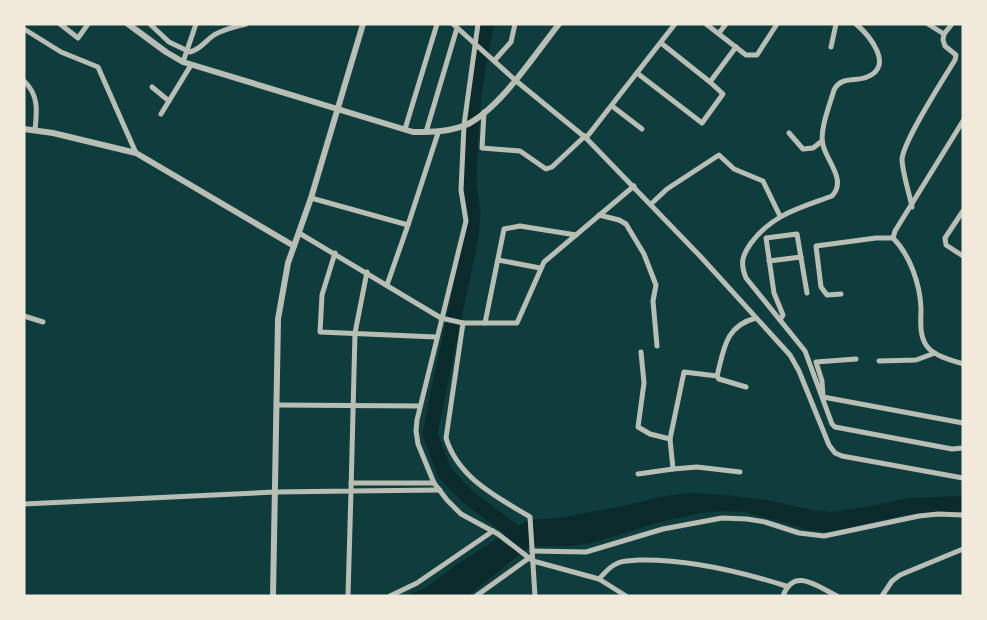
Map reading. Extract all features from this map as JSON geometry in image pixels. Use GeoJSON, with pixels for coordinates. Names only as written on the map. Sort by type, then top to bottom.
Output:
{"type":"FeatureCollection","features":[{"type":"Feature","properties":{"kind":"street"},"geometry":{"type":"LineString","coordinates":[[60,24],[78,38],[88,24]]}},
{"type":"Feature","properties":{"kind":"street"},"geometry":{"type":"LineString","coordinates":[[128,24],[166,52],[191,65],[405,129],[438,133],[466,124],[482,114],[515,80],[559,24]]}},
{"type":"Feature","properties":{"kind":"street"},"geometry":{"type":"LineString","coordinates":[[150,24],[169,42],[186,50],[195,51],[212,36],[223,30],[246,24]]}},
{"type":"Feature","properties":{"kind":"street"},"geometry":{"type":"LineString","coordinates":[[183,62],[196,24]]}},
{"type":"Feature","properties":{"kind":"street"},"geometry":{"type":"LineString","coordinates":[[273,596],[278,319],[288,263],[311,198],[363,24]]}},
{"type":"Feature","properties":{"kind":"street"},"geometry":{"type":"LineString","coordinates":[[405,129],[437,24]]}},
{"type":"Feature","properties":{"kind":"street"},"geometry":{"type":"LineString","coordinates":[[478,24],[461,190],[466,221],[420,406],[416,431],[418,444],[434,483],[461,514],[496,533],[529,558],[598,579],[626,596]]}},
{"type":"Feature","properties":{"kind":"street"},"geometry":{"type":"LineString","coordinates":[[494,61],[511,42],[514,24]]}},
{"type":"Feature","properties":{"kind":"street"},"geometry":{"type":"LineString","coordinates":[[482,114],[482,148],[520,151],[546,169],[552,167],[586,137],[675,24]]}},
{"type":"Feature","properties":{"kind":"street"},"geometry":{"type":"LineString","coordinates":[[706,24],[746,56],[757,55],[777,24]]}},
{"type":"Feature","properties":{"kind":"street"},"geometry":{"type":"LineString","coordinates":[[719,33],[726,24]]}},
{"type":"Feature","properties":{"kind":"street"},"geometry":{"type":"LineString","coordinates":[[831,47],[836,24]]}},
{"type":"Feature","properties":{"kind":"street"},"geometry":{"type":"LineString","coordinates":[[856,24],[870,35],[880,56],[879,64],[868,77],[837,84],[834,90],[822,141],[838,178],[838,190],[832,196],[780,216],[759,232],[741,260],[746,278],[805,351],[823,397],[829,420],[835,427],[963,448]]}},
{"type":"Feature","properties":{"kind":"street"},"geometry":{"type":"LineString","coordinates":[[928,24],[944,34]]}},
{"type":"Feature","properties":{"kind":"street"},"geometry":{"type":"LineString","coordinates":[[912,207],[902,159],[904,150],[927,106],[955,60],[956,55],[945,46],[943,40],[944,34],[952,24]]}},
{"type":"Feature","properties":{"kind":"street"},"geometry":{"type":"LineString","coordinates":[[426,132],[455,26],[515,80],[586,137],[790,355],[829,446],[835,453],[848,458],[963,478]]}},
{"type":"Feature","properties":{"kind":"street"},"geometry":{"type":"LineString","coordinates":[[24,29],[61,52],[99,67],[136,153]]}},
{"type":"Feature","properties":{"kind":"street"},"geometry":{"type":"LineString","coordinates":[[637,73],[702,123],[723,94],[661,43]]}},
{"type":"Feature","properties":{"kind":"street"},"geometry":{"type":"LineString","coordinates":[[710,82],[736,47]]}},
{"type":"Feature","properties":{"kind":"street"},"geometry":{"type":"LineString","coordinates":[[161,114],[191,65]]}},
{"type":"Feature","properties":{"kind":"street"},"geometry":{"type":"LineString","coordinates":[[24,81],[35,96],[38,108],[34,130]]}},
{"type":"Feature","properties":{"kind":"street"},"geometry":{"type":"LineString","coordinates":[[152,87],[169,100]]}},
{"type":"Feature","properties":{"kind":"street"},"geometry":{"type":"LineString","coordinates":[[612,106],[642,129]]}},
{"type":"Feature","properties":{"kind":"street"},"geometry":{"type":"LineString","coordinates":[[893,238],[895,231],[912,207],[925,181],[963,121]]}},
{"type":"Feature","properties":{"kind":"street"},"geometry":{"type":"LineString","coordinates":[[24,129],[136,153],[294,246]]}},
{"type":"Feature","properties":{"kind":"street"},"geometry":{"type":"LineString","coordinates":[[387,285],[438,133]]}},
{"type":"Feature","properties":{"kind":"street"},"geometry":{"type":"LineString","coordinates":[[789,133],[804,149],[813,148],[822,141]]}},
{"type":"Feature","properties":{"kind":"street"},"geometry":{"type":"LineString","coordinates":[[651,204],[667,189],[719,154],[734,169],[763,181],[780,216]]}},
{"type":"Feature","properties":{"kind":"street"},"geometry":{"type":"LineString","coordinates":[[299,233],[441,318],[463,323],[517,323],[544,262],[634,186]]}},
{"type":"Feature","properties":{"kind":"street"},"geometry":{"type":"LineString","coordinates":[[311,198],[408,225]]}},
{"type":"Feature","properties":{"kind":"street"},"geometry":{"type":"LineString","coordinates":[[963,211],[945,238],[946,245],[963,256]]}},
{"type":"Feature","properties":{"kind":"street"},"geometry":{"type":"LineString","coordinates":[[599,215],[626,224],[644,254],[656,285],[652,301],[657,345]]}},
{"type":"Feature","properties":{"kind":"street"},"geometry":{"type":"LineString","coordinates":[[485,323],[504,229],[520,225],[576,235]]}},
{"type":"Feature","properties":{"kind":"street"},"geometry":{"type":"LineString","coordinates":[[780,320],[783,315],[774,293],[766,238],[797,234],[807,293]]}},
{"type":"Feature","properties":{"kind":"street"},"geometry":{"type":"LineString","coordinates":[[841,294],[827,295],[821,287],[816,246],[893,238],[899,244],[913,271],[921,305],[921,332],[925,344],[935,352],[963,364]]}},
{"type":"Feature","properties":{"kind":"street"},"geometry":{"type":"LineString","coordinates":[[335,253],[322,295],[320,332],[436,337]]}},
{"type":"Feature","properties":{"kind":"street"},"geometry":{"type":"LineString","coordinates":[[769,261],[801,257]]}},
{"type":"Feature","properties":{"kind":"street"},"geometry":{"type":"LineString","coordinates":[[498,260],[540,268]]}},
{"type":"Feature","properties":{"kind":"street"},"geometry":{"type":"LineString","coordinates":[[348,596],[355,333],[367,272]]}},
{"type":"Feature","properties":{"kind":"street"},"geometry":{"type":"LineString","coordinates":[[24,316],[43,322]]}},
{"type":"Feature","properties":{"kind":"street"},"geometry":{"type":"LineString","coordinates":[[717,376],[724,345],[732,332],[744,321],[756,318]]}},
{"type":"Feature","properties":{"kind":"street"},"geometry":{"type":"LineString","coordinates":[[463,323],[446,438],[449,449],[469,477],[488,492],[530,517],[532,550],[529,558],[536,596]]}},
{"type":"Feature","properties":{"kind":"street"},"geometry":{"type":"LineString","coordinates":[[640,352],[644,383],[638,427],[650,434],[670,438]]}},
{"type":"Feature","properties":{"kind":"street"},"geometry":{"type":"LineString","coordinates":[[879,361],[916,360],[935,352]]}},
{"type":"Feature","properties":{"kind":"street"},"geometry":{"type":"LineString","coordinates":[[823,397],[822,381],[816,362],[856,359]]}},
{"type":"Feature","properties":{"kind":"street"},"geometry":{"type":"LineString","coordinates":[[673,469],[670,438],[684,372],[717,376],[719,379],[746,387]]}},
{"type":"Feature","properties":{"kind":"street"},"geometry":{"type":"LineString","coordinates":[[823,397],[963,423]]}},
{"type":"Feature","properties":{"kind":"street"},"geometry":{"type":"LineString","coordinates":[[277,405],[420,406]]}},
{"type":"Feature","properties":{"kind":"street"},"geometry":{"type":"LineString","coordinates":[[638,474],[697,466],[740,472]]}},
{"type":"Feature","properties":{"kind":"street"},"geometry":{"type":"LineString","coordinates":[[351,483],[434,483]]}},
{"type":"Feature","properties":{"kind":"street"},"geometry":{"type":"LineString","coordinates":[[24,504],[275,492],[440,490]]}},
{"type":"Feature","properties":{"kind":"street"},"geometry":{"type":"LineString","coordinates":[[532,550],[586,552],[663,529],[722,518],[756,520],[799,533],[824,536],[919,516],[963,515]]}},
{"type":"Feature","properties":{"kind":"street"},"geometry":{"type":"LineString","coordinates":[[390,596],[417,583],[496,533]]}},
{"type":"Feature","properties":{"kind":"street"},"geometry":{"type":"LineString","coordinates":[[882,596],[892,581],[900,575],[963,549]]}},
{"type":"Feature","properties":{"kind":"street"},"geometry":{"type":"LineString","coordinates":[[476,596],[529,558]]}},
{"type":"Feature","properties":{"kind":"street"},"geometry":{"type":"LineString","coordinates":[[598,579],[615,564],[654,560],[700,564],[786,586]]}},
{"type":"Feature","properties":{"kind":"street"},"geometry":{"type":"LineString","coordinates":[[783,596],[786,586],[802,580],[837,596]]}},
{"type":"Feature","properties":{"kind":"water"},"geometry":{"type":"Polygon","coordinates":[[[690,493],[767,500],[833,512],[908,498],[963,496],[963,512],[904,515],[831,532],[812,531],[745,512],[701,513],[660,522],[592,543],[570,546],[530,546],[468,596],[402,596],[424,589],[456,565],[528,520],[558,518],[664,496],[690,493]]]}},
{"type":"Feature","properties":{"kind":"waterway"},"geometry":{"type":"LineString","coordinates":[[486,24],[474,93],[469,182],[473,214],[471,237],[430,433],[444,472],[468,497],[519,535]]}}]}
